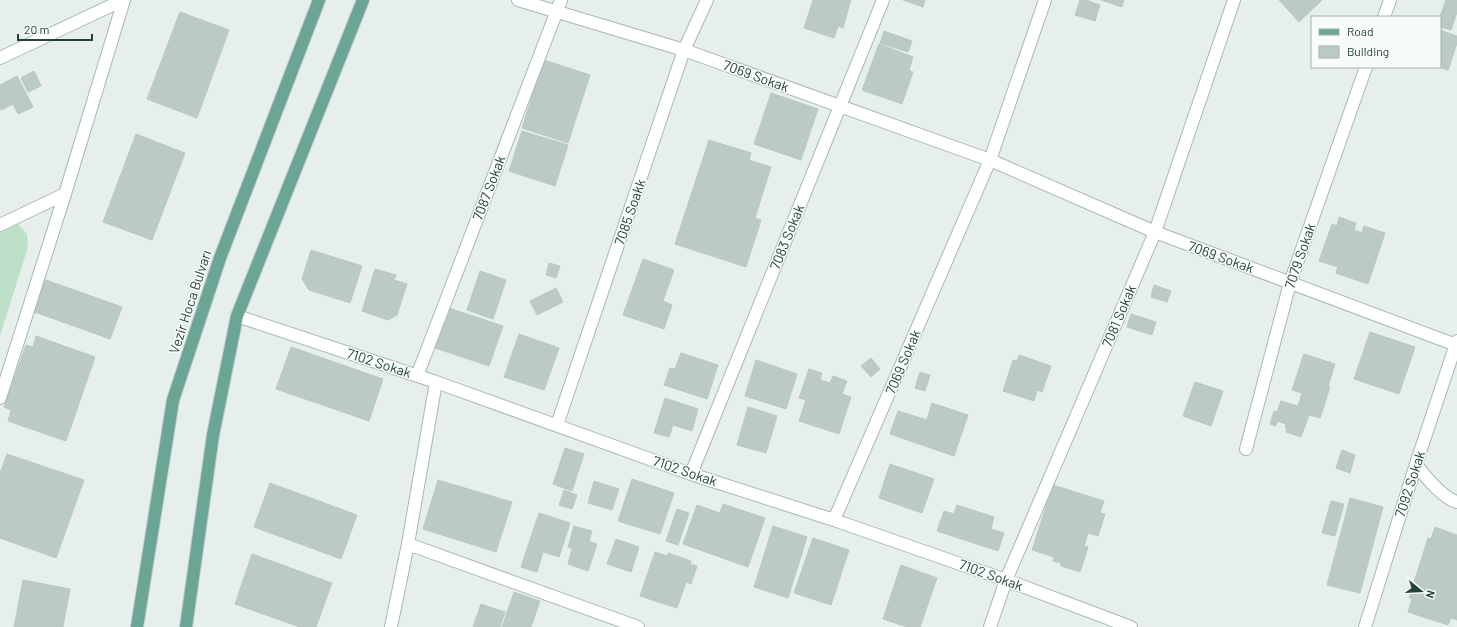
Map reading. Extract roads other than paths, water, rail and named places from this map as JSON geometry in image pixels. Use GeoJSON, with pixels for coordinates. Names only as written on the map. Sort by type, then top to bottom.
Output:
{"type":"FeatureCollection","features":[{"type":"Feature","properties":{"kind":"main road","name":"Vezir Hoca Bulvarı"},"geometry":{"type":"LineString","coordinates":[[137,627],[173,400],[220,258],[319,0]]}},
{"type":"Feature","properties":{"kind":"main road"},"geometry":{"type":"LineString","coordinates":[[186,627],[214,435],[238,316],[271,229],[363,0]]}},
{"type":"Feature","properties":{"kind":"street"},"geometry":{"type":"LineString","coordinates":[[0,58],[123,0]]}},
{"type":"Feature","properties":{"kind":"street"},"geometry":{"type":"LineString","coordinates":[[0,398],[65,194],[123,0]]}},
{"type":"Feature","properties":{"kind":"street","name":"7069 Sokak"},"geometry":{"type":"LineString","coordinates":[[518,0],[559,6],[990,160],[1155,232],[1456,343]]}},
{"type":"Feature","properties":{"kind":"street","name":"7085 Soakk"},"geometry":{"type":"LineString","coordinates":[[558,425],[684,50],[707,0]]}},
{"type":"Feature","properties":{"kind":"street","name":"7083 Sokak"},"geometry":{"type":"LineString","coordinates":[[691,474],[883,0]]}},
{"type":"Feature","properties":{"kind":"street","name":"7069 Sokak"},"geometry":{"type":"LineString","coordinates":[[834,520],[990,160],[1045,0]]}},
{"type":"Feature","properties":{"kind":"street","name":"7081 Sokak"},"geometry":{"type":"LineString","coordinates":[[990,627],[1006,580],[1155,232],[1234,0]]}},
{"type":"Feature","properties":{"kind":"street"},"geometry":{"type":"LineString","coordinates":[[1384,16],[1390,0]]}},
{"type":"Feature","properties":{"kind":"street","name":"7087 Sokak"},"geometry":{"type":"LineString","coordinates":[[417,376],[559,6]]}},
{"type":"Feature","properties":{"kind":"street","name":"7079 Sokak"},"geometry":{"type":"LineString","coordinates":[[1246,449],[1290,282],[1366,68]]}},
{"type":"Feature","properties":{"kind":"street"},"geometry":{"type":"LineString","coordinates":[[0,225],[65,194]]}},
{"type":"Feature","properties":{"kind":"street","name":"7102 Sokak"},"geometry":{"type":"LineString","coordinates":[[238,316],[436,382],[691,474],[834,520],[1006,580],[1131,627]]}},
{"type":"Feature","properties":{"kind":"street","name":"7092 Sokak"},"geometry":{"type":"LineString","coordinates":[[1365,627],[1456,343]]}},
{"type":"Feature","properties":{"kind":"street"},"geometry":{"type":"LineString","coordinates":[[391,627],[408,544],[436,382]]}},
{"type":"Feature","properties":{"kind":"street"},"geometry":{"type":"LineString","coordinates":[[1416,464],[1423,474],[1440,491],[1457,502]]}},
{"type":"Feature","properties":{"kind":"street"},"geometry":{"type":"LineString","coordinates":[[408,544],[638,627]]}}]}
